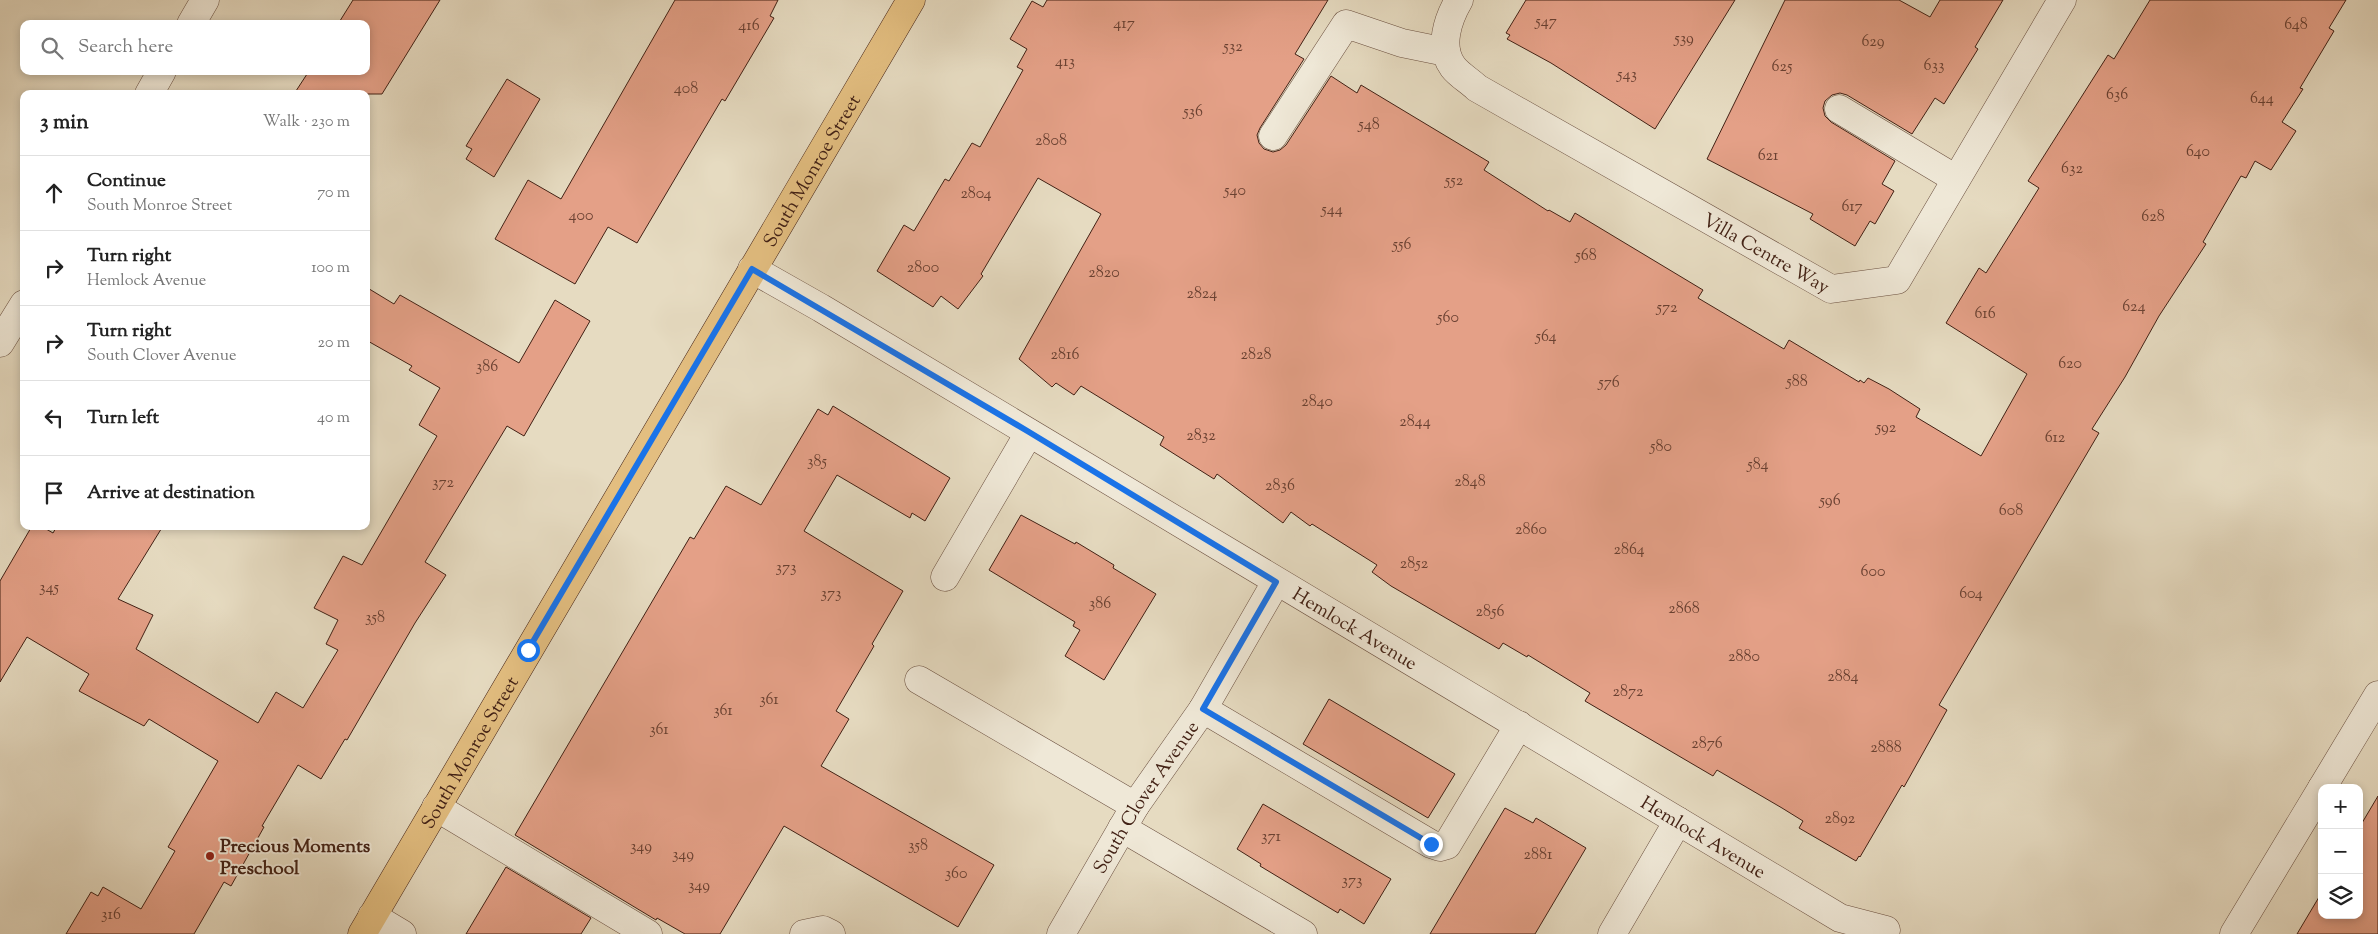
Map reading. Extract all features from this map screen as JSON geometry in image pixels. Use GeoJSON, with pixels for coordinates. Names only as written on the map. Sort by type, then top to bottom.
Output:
{"type":"FeatureCollection","features":[{"type":"Feature","properties":{"kind":"main road","name":"South Monroe Street"},"geometry":{"type":"LineString","coordinates":[[367,925],[911,0]]}},
{"type":"Feature","properties":{"kind":"street"},"geometry":{"type":"LineString","coordinates":[[193,20],[205,0]]}},
{"type":"Feature","properties":{"kind":"street"},"geometry":{"type":"LineString","coordinates":[[1273,136],[1346,24],[1402,42],[1446,52],[1444,35],[1459,0]]}},
{"type":"Feature","properties":{"kind":"street","name":"Villa Centre Way"},"geometry":{"type":"LineString","coordinates":[[1446,52],[1453,67],[1477,88],[1831,289],[1897,280],[2062,0]]}},
{"type":"Feature","properties":{"kind":"street"},"geometry":{"type":"LineString","coordinates":[[151,90],[160,75]]}},
{"type":"Feature","properties":{"kind":"street"},"geometry":{"type":"LineString","coordinates":[[1838,109],[1956,180]]}},
{"type":"Feature","properties":{"kind":"street","name":"Hemlock Avenue"},"geometry":{"type":"LineString","coordinates":[[752,269],[1029,432],[1276,582],[1519,725],[1840,918],[1886,930]]}},
{"type":"Feature","properties":{"kind":"street"},"geometry":{"type":"LineString","coordinates":[[0,343],[20,310]]}},
{"type":"Feature","properties":{"kind":"street"},"geometry":{"type":"LineString","coordinates":[[945,577],[1029,432]]}},
{"type":"Feature","properties":{"kind":"street","name":"South Clover Avenue"},"geometry":{"type":"LineString","coordinates":[[1061,934],[1128,817],[1203,709],[1276,582]]}},
{"type":"Feature","properties":{"kind":"street"},"geometry":{"type":"LineString","coordinates":[[919,680],[1303,934]]}},
{"type":"Feature","properties":{"kind":"street"},"geometry":{"type":"LineString","coordinates":[[2324,784],[2378,695]]}},
{"type":"Feature","properties":{"kind":"street"},"geometry":{"type":"LineString","coordinates":[[1203,709],[1431,844],[1440,847],[1447,845],[1519,725]]}},
{"type":"Feature","properties":{"kind":"street"},"geometry":{"type":"LineString","coordinates":[[2234,934],[2318,795]]}},
{"type":"Feature","properties":{"kind":"street"},"geometry":{"type":"LineString","coordinates":[[436,806],[648,934]]}},
{"type":"Feature","properties":{"kind":"street"},"geometry":{"type":"LineString","coordinates":[[1612,934],[1678,821]]}},
{"type":"Feature","properties":{"kind":"street"},"geometry":{"type":"LineString","coordinates":[[367,925],[402,934]]}},
{"type":"Feature","properties":{"kind":"street"},"geometry":{"type":"LineString","coordinates":[[804,934],[823,930],[831,934]]}},
{"type":"Feature","properties":{"kind":"building"},"geometry":{"type":"Polygon","coordinates":[[[353,0],[440,0],[382,94],[370,94],[370,90],[297,90],[306,75],[370,75],[370,20],[340,20],[353,0]]]}},
{"type":"Feature","properties":{"kind":"building"},"geometry":{"type":"Polygon","coordinates":[[[675,0],[778,0],[770,16],[774,18],[725,101],[722,99],[637,243],[608,227],[575,284],[495,239],[528,180],[561,199],[675,0]]]}},
{"type":"Feature","properties":{"kind":"building"},"geometry":{"type":"Polygon","coordinates":[[[1047,0],[1328,0],[1295,54],[1304,59],[1260,128],[1257,135],[1259,143],[1264,149],[1273,152],[1280,150],[1286,145],[1331,76],[1357,93],[1361,85],[1489,162],[1484,170],[1548,211],[1570,222],[1575,213],[1703,290],[1698,298],[1784,349],[1789,340],[1859,382],[1860,380],[1864,383],[1868,378],[1889,389],[1920,409],[1916,417],[1981,456],[2027,374],[1946,323],[1979,268],[1986,273],[2039,188],[2028,181],[2108,55],[2114,59],[2150,0],[2346,0],[2329,28],[2334,31],[2300,88],[2303,89],[2282,122],[2296,131],[2271,170],[2255,161],[2246,178],[2241,176],[2203,242],[2206,244],[2159,316],[2125,377],[2092,429],[2099,433],[1939,705],[1947,710],[1904,787],[1902,785],[1856,861],[1799,828],[1803,821],[1782,808],[1717,770],[1713,776],[1585,701],[1590,693],[1528,655],[1527,657],[1503,643],[1499,649],[1391,586],[1372,572],[1377,565],[1312,524],[1310,526],[1291,512],[1283,523],[1217,474],[1214,479],[1160,445],[1164,437],[1081,386],[1074,395],[1056,383],[1052,387],[1019,359],[1101,214],[1038,178],[981,274],[983,276],[958,309],[941,296],[933,307],[877,271],[904,225],[914,231],[945,179],[949,181],[972,143],[980,147],[1023,70],[1017,67],[1027,49],[1010,39],[1032,1],[1043,7],[1047,0]]]}},
{"type":"Feature","properties":{"kind":"building"},"geometry":{"type":"Polygon","coordinates":[[[1526,0],[1735,0],[1655,129],[1551,63],[1507,39],[1510,35],[1506,33],[1526,0]]]}},
{"type":"Feature","properties":{"kind":"building"},"geometry":{"type":"Polygon","coordinates":[[[1785,0],[1899,0],[1930,17],[1940,0],[2003,0],[1975,47],[1978,49],[1944,104],[1935,98],[1912,134],[1847,95],[1840,93],[1832,95],[1825,101],[1823,108],[1825,116],[1831,122],[1895,161],[1882,184],[1894,191],[1875,224],[1870,221],[1855,246],[1810,219],[1813,214],[1707,159],[1785,0]]]}},
{"type":"Feature","properties":{"kind":"building"},"geometry":{"type":"Polygon","coordinates":[[[507,79],[540,99],[494,177],[466,159],[472,149],[466,146],[507,79]]]}},
{"type":"Feature","properties":{"kind":"building"},"geometry":{"type":"Polygon","coordinates":[[[370,289],[394,304],[400,295],[519,363],[555,300],[590,321],[524,436],[507,426],[425,562],[446,575],[415,623],[347,740],[345,739],[321,779],[298,765],[262,826],[264,827],[231,886],[224,882],[194,934],[66,934],[91,892],[98,896],[103,887],[141,909],[175,851],[168,847],[218,761],[149,719],[144,726],[79,691],[89,674],[27,637],[0,682],[0,581],[30,530],[48,530],[53,533],[55,530],[161,530],[118,599],[153,615],[136,649],[258,723],[276,692],[303,708],[338,650],[326,644],[338,620],[314,608],[343,556],[362,565],[437,436],[419,425],[440,388],[409,370],[412,366],[370,342],[370,289]]]}},
{"type":"Feature","properties":{"kind":"building"},"geometry":{"type":"Polygon","coordinates":[[[833,406],[950,478],[925,521],[912,513],[910,518],[837,475],[804,531],[903,591],[836,711],[849,719],[821,766],[994,865],[958,927],[784,826],[720,934],[685,934],[657,918],[656,920],[515,835],[690,537],[694,539],[726,486],[761,505],[818,409],[828,415],[833,406]]]}},
{"type":"Feature","properties":{"kind":"building"},"geometry":{"type":"Polygon","coordinates":[[[1021,515],[1075,544],[1076,542],[1114,565],[1113,568],[1156,594],[1104,680],[1065,656],[1080,630],[1073,626],[1075,622],[989,570],[1021,515]]]}},
{"type":"Feature","properties":{"kind":"building"},"geometry":{"type":"Polygon","coordinates":[[[1329,699],[1455,774],[1428,818],[1303,744],[1329,699]]]}},
{"type":"Feature","properties":{"kind":"building"},"geometry":{"type":"Polygon","coordinates":[[[2378,796],[2378,934],[2297,934],[2318,899],[2318,919],[2363,919],[2363,821],[2378,796]]]}},
{"type":"Feature","properties":{"kind":"building"},"geometry":{"type":"Polygon","coordinates":[[[1263,804],[1391,879],[1364,924],[1340,909],[1338,913],[1260,866],[1261,864],[1237,849],[1263,804]]]}},
{"type":"Feature","properties":{"kind":"building"},"geometry":{"type":"Polygon","coordinates":[[[1505,808],[1533,823],[1536,818],[1586,848],[1535,934],[1430,934],[1505,808]]]}},
{"type":"Feature","properties":{"kind":"building"},"geometry":{"type":"Polygon","coordinates":[[[506,867],[591,918],[581,934],[466,934],[506,867]]]}},
{"type":"Feature","properties":{"kind":"place","name":"Precious Moments Preschool"},"geometry":{"type":"Point","coordinates":[210,856]}},
{"type":"Feature","properties":{"kind":"route"},"geometry":{"type":"LineString","coordinates":[[528,650],[752,269],[1029,432],[1276,582],[1203,709],[1431,844]]}}]}
